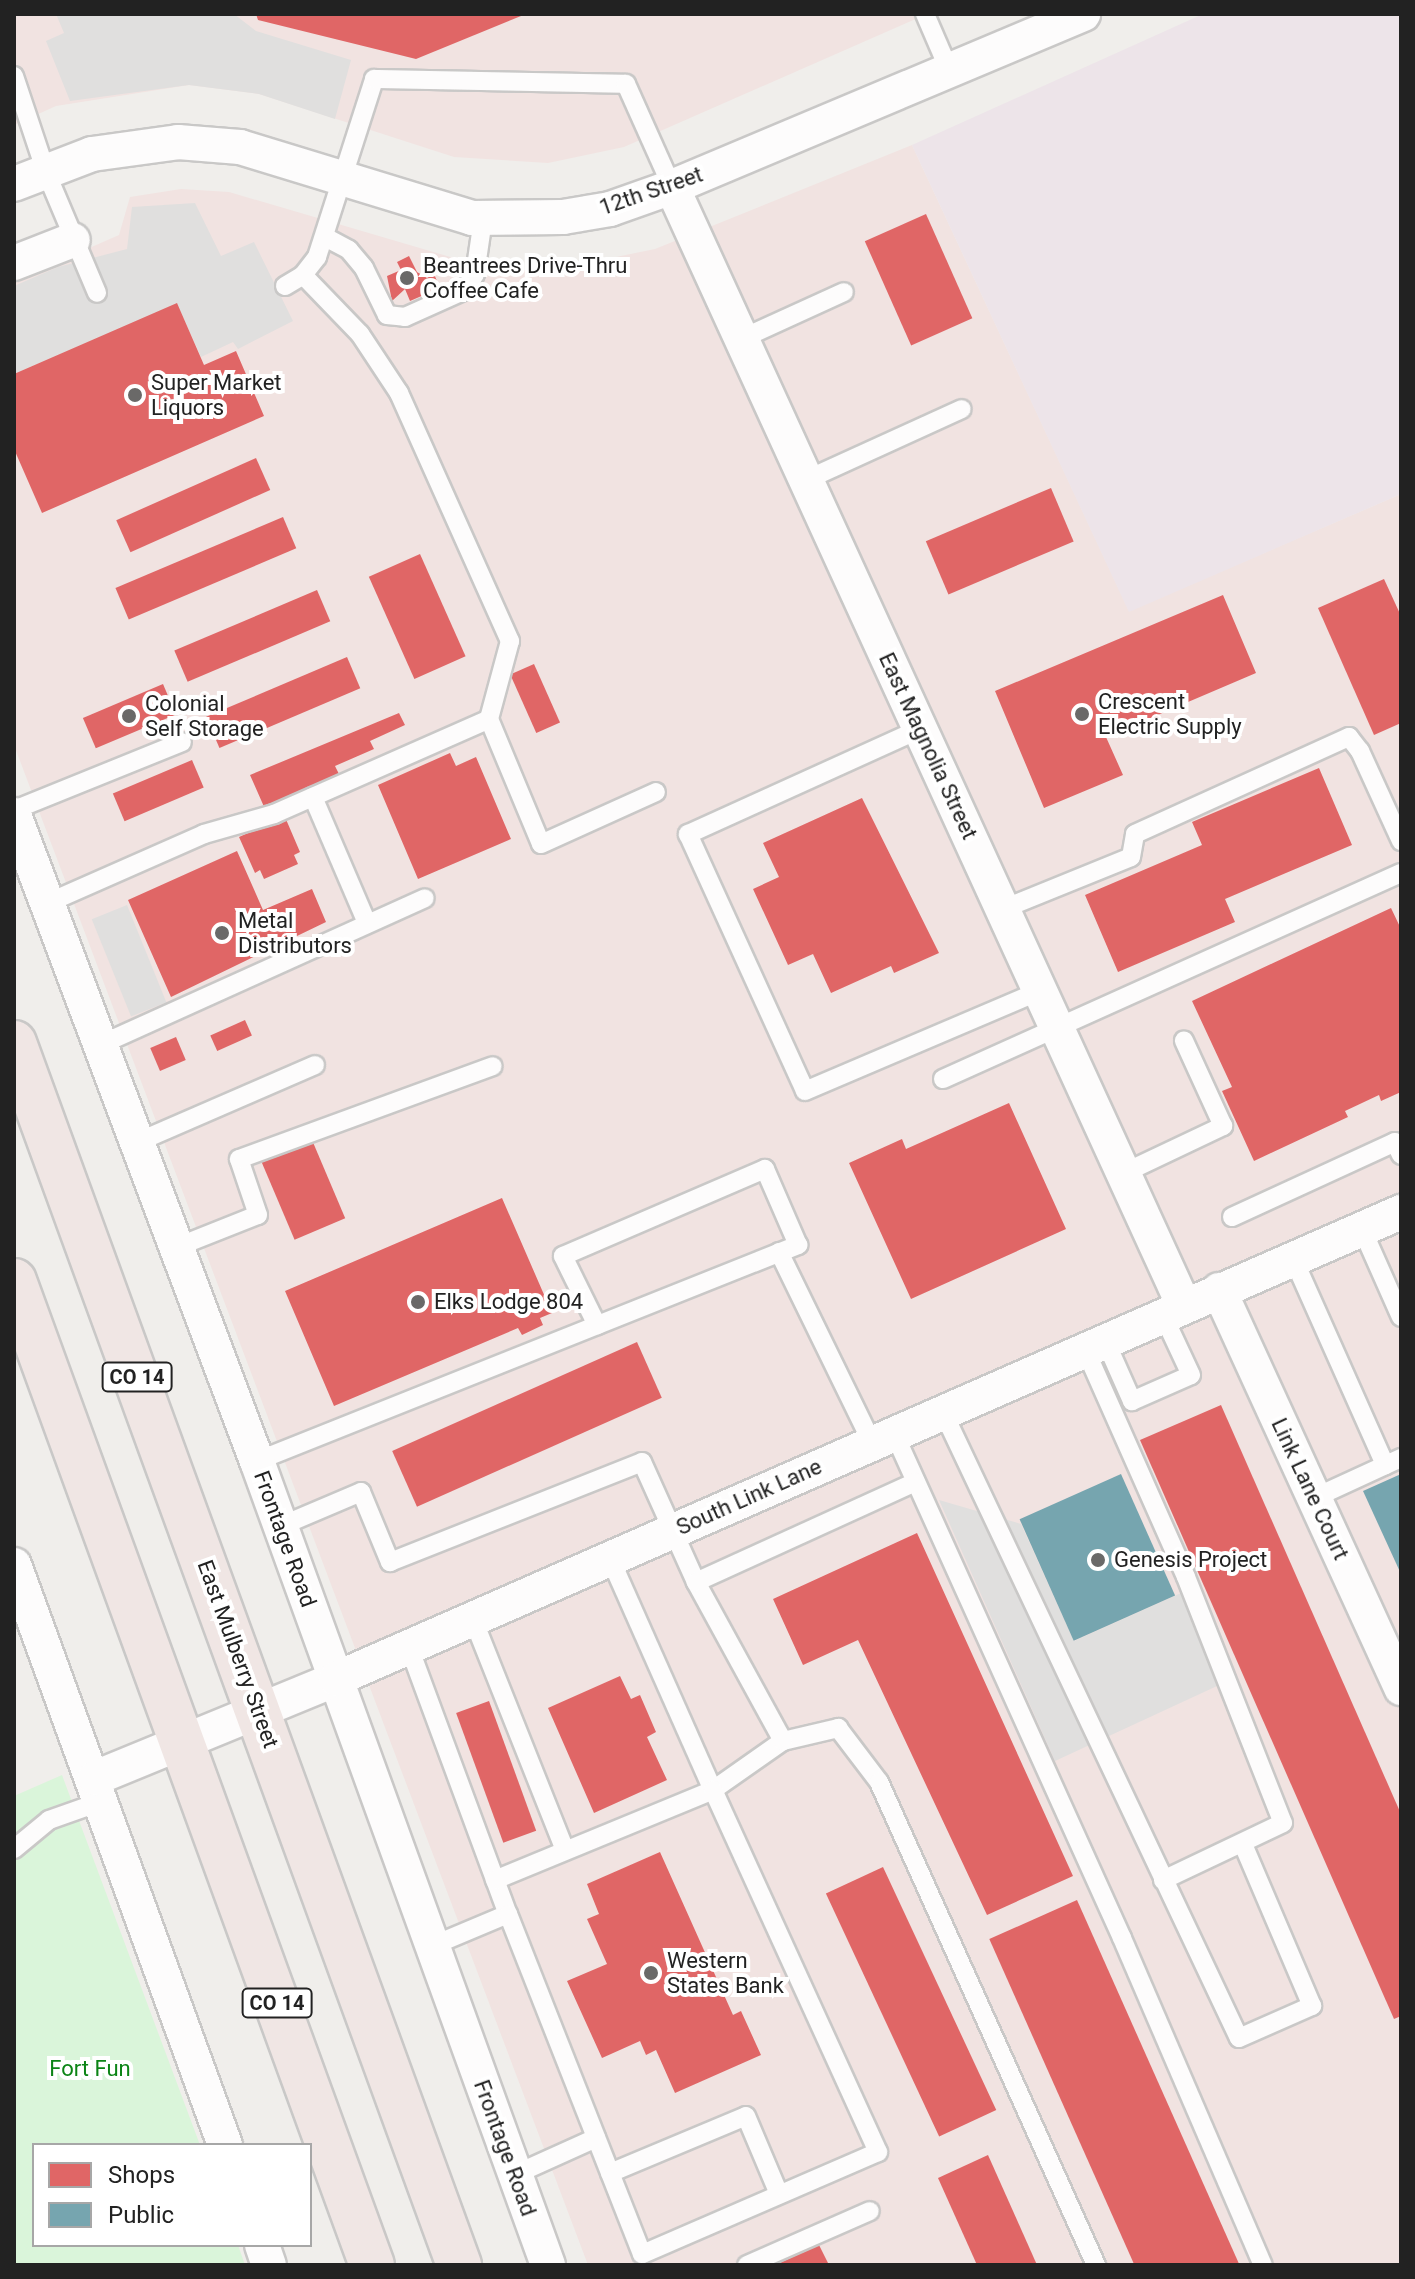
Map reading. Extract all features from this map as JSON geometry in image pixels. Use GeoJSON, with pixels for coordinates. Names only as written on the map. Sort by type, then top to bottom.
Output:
{"type":"FeatureCollection","features":[{"type":"Feature","properties":{"kind":"highway","name":"East Mulberry Street"},"geometry":{"type":"LineString","coordinates":[[14,1043],[459,2265]]}},
{"type":"Feature","properties":{"kind":"highway","name":"CO 14"},"geometry":{"type":"LineString","coordinates":[[14,1281],[372,2265]]}},
{"type":"Feature","properties":{"kind":"street","name":"12th Street"},"geometry":{"type":"LineString","coordinates":[[14,184],[92,154],[178,142],[240,147],[422,206],[483,219],[563,217],[610,209],[672,187],[1083,14]]}},
{"type":"Feature","properties":{"kind":"street","name":"East Magnolia Street"},"geometry":{"type":"LineString","coordinates":[[672,187],[1124,1173],[1174,1310]]}},
{"type":"Feature","properties":{"kind":"street"},"geometry":{"type":"LineString","coordinates":[[14,263],[73,240]]}},
{"type":"Feature","properties":{"kind":"street","name":"Frontage Road"},"geometry":{"type":"LineString","coordinates":[[14,813],[50,902],[281,1526],[548,2265]]}},
{"type":"Feature","properties":{"kind":"street","name":"South Link Lane"},"geometry":{"type":"LineString","coordinates":[[99,1790],[182,1742],[336,1679],[1401,1212]]}},
{"type":"Feature","properties":{"kind":"street","name":"Link Lane Court"},"geometry":{"type":"LineString","coordinates":[[1219,1290],[1401,1688]]}},
{"type":"Feature","properties":{"kind":"street"},"geometry":{"type":"LineString","coordinates":[[14,1565],[22,1610],[99,1790],[224,2143]]}},
{"type":"Feature","properties":{"kind":"lane"},"geometry":{"type":"LineString","coordinates":[[925,14],[950,72]]}},
{"type":"Feature","properties":{"kind":"lane"},"geometry":{"type":"LineString","coordinates":[[14,76],[46,172],[97,293]]}},
{"type":"Feature","properties":{"kind":"lane"},"geometry":{"type":"LineString","coordinates":[[285,286],[303,275],[325,237],[346,179],[374,79],[626,84],[672,187]]}},
{"type":"Feature","properties":{"kind":"lane"},"geometry":{"type":"LineString","coordinates":[[325,237],[349,250],[364,268],[387,315],[405,317],[465,290],[475,274],[483,219]]}},
{"type":"Feature","properties":{"kind":"lane"},"geometry":{"type":"LineString","coordinates":[[303,275],[360,334],[399,393],[510,641],[489,719],[541,844],[656,792]]}},
{"type":"Feature","properties":{"kind":"lane"},"geometry":{"type":"LineString","coordinates":[[741,339],[844,292]]}},
{"type":"Feature","properties":{"kind":"lane"},"geometry":{"type":"LineString","coordinates":[[806,480],[962,409]]}},
{"type":"Feature","properties":{"kind":"lane"},"geometry":{"type":"LineString","coordinates":[[50,902],[204,834],[313,797],[489,719]]}},
{"type":"Feature","properties":{"kind":"lane"},"geometry":{"type":"LineString","coordinates":[[920,729],[688,834],[805,1091],[1040,991]]}},
{"type":"Feature","properties":{"kind":"lane"},"geometry":{"type":"LineString","coordinates":[[1003,909],[1131,857],[1135,834],[1349,737],[1360,751],[1401,841]]}},
{"type":"Feature","properties":{"kind":"lane"},"geometry":{"type":"LineString","coordinates":[[14,813],[182,742]]}},
{"type":"Feature","properties":{"kind":"lane"},"geometry":{"type":"LineString","coordinates":[[313,797],[367,923]]}},
{"type":"Feature","properties":{"kind":"lane"},"geometry":{"type":"LineString","coordinates":[[943,1079],[1055,1025],[1401,873]]}},
{"type":"Feature","properties":{"kind":"lane"},"geometry":{"type":"LineString","coordinates":[[102,1044],[425,898]]}},
{"type":"Feature","properties":{"kind":"lane"},"geometry":{"type":"LineString","coordinates":[[1124,1173],[1223,1126],[1184,1041]]}},
{"type":"Feature","properties":{"kind":"lane"},"geometry":{"type":"LineString","coordinates":[[138,1142],[315,1065]]}},
{"type":"Feature","properties":{"kind":"lane"},"geometry":{"type":"LineString","coordinates":[[177,1247],[258,1215],[239,1159],[493,1066]]}},
{"type":"Feature","properties":{"kind":"lane"},"geometry":{"type":"LineString","coordinates":[[1232,1217],[1395,1142],[1401,1155]]}},
{"type":"Feature","properties":{"kind":"lane"},"geometry":{"type":"LineString","coordinates":[[257,1461],[798,1245],[765,1169],[563,1256],[597,1325]]}},
{"type":"Feature","properties":{"kind":"lane"},"geometry":{"type":"LineString","coordinates":[[1362,1229],[1401,1317]]}},
{"type":"Feature","properties":{"kind":"lane"},"geometry":{"type":"LineString","coordinates":[[779,1252],[883,1438],[915,1482],[1122,1938],[1263,2265]]}},
{"type":"Feature","properties":{"kind":"lane"},"geometry":{"type":"LineString","coordinates":[[1293,1258],[1393,1462],[1314,1498]]}},
{"type":"Feature","properties":{"kind":"lane"},"geometry":{"type":"LineString","coordinates":[[1111,1410],[1191,1375],[1174,1310]]}},
{"type":"Feature","properties":{"kind":"lane"},"geometry":{"type":"LineString","coordinates":[[1095,1345],[1132,1401]]}},
{"type":"Feature","properties":{"kind":"lane"},"geometry":{"type":"LineString","coordinates":[[1095,1345],[1111,1410],[1186,1577],[1283,1823],[1163,1880]]}},
{"type":"Feature","properties":{"kind":"lane"},"geometry":{"type":"LineString","coordinates":[[944,1414],[1239,2038],[1312,2006],[1243,1844]]}},
{"type":"Feature","properties":{"kind":"lane"},"geometry":{"type":"LineString","coordinates":[[281,1526],[361,1492],[390,1562],[642,1462],[696,1582],[783,1741]]}},
{"type":"Feature","properties":{"kind":"lane"},"geometry":{"type":"LineString","coordinates":[[696,1582],[915,1482]]}},
{"type":"Feature","properties":{"kind":"lane"},"geometry":{"type":"LineString","coordinates":[[409,1647],[508,1914],[642,2254],[878,2152],[610,1558]]}},
{"type":"Feature","properties":{"kind":"lane"},"geometry":{"type":"LineString","coordinates":[[473,1619],[565,1850]]}},
{"type":"Feature","properties":{"kind":"lane"},"geometry":{"type":"LineString","coordinates":[[495,1880],[713,1790],[783,1741],[838,1728],[879,1782],[1096,2265]]}},
{"type":"Feature","properties":{"kind":"lane"},"geometry":{"type":"LineString","coordinates":[[14,1849],[49,1820],[99,1790]]}},
{"type":"Feature","properties":{"kind":"lane"},"geometry":{"type":"LineString","coordinates":[[432,1946],[508,1914]]}},
{"type":"Feature","properties":{"kind":"lane"},"geometry":{"type":"LineString","coordinates":[[610,2173],[746,2116],[779,2194]]}},
{"type":"Feature","properties":{"kind":"lane"},"geometry":{"type":"LineString","coordinates":[[514,2175],[596,2138]]}},
{"type":"Feature","properties":{"kind":"lane"},"geometry":{"type":"LineString","coordinates":[[747,2265],[870,2211]]}},
{"type":"Feature","properties":{"kind":"shaded area"},"geometry":{"type":"Polygon","coordinates":[[[14,14],[927,14],[624,147],[548,163],[454,157],[259,94],[189,85],[56,106],[14,125],[14,14]]]}},
{"type":"Feature","properties":{"kind":"shaded area"},"geometry":{"type":"Polygon","coordinates":[[[56,14],[234,14],[256,31],[351,60],[335,119],[259,94],[189,85],[70,101],[46,41],[64,33],[56,14]]]}},
{"type":"Feature","properties":{"kind":"shaded area"},"geometry":{"type":"Polygon","coordinates":[[[1203,14],[1401,14],[1401,494],[1129,612],[912,145],[1203,14]]]}},
{"type":"Feature","properties":{"kind":"shaded area"},"geometry":{"type":"Polygon","coordinates":[[[912,145],[1129,611],[1401,494],[1401,2265],[588,2265],[14,745],[14,281],[119,235],[130,197],[181,189],[229,192],[498,271],[562,268],[655,249],[912,145]]]}},
{"type":"Feature","properties":{"kind":"shaded area"},"geometry":{"type":"Polygon","coordinates":[[[195,203],[221,256],[254,242],[293,321],[238,349],[233,342],[201,357],[177,304],[14,374],[14,286],[58,267],[127,249],[132,207],[195,203]]]}},
{"type":"Feature","properties":{"kind":"shaded area"},"geometry":{"type":"Polygon","coordinates":[[[127,905],[166,1002],[131,1017],[92,919],[127,905]]]}},
{"type":"Feature","properties":{"kind":"shaded area"},"geometry":{"type":"Polygon","coordinates":[[[939,1500],[1021,1524],[1074,1641],[1190,1589],[1230,1680],[1055,1761],[939,1500]]]}},
{"type":"Feature","properties":{"kind":"green space","name":"Fort Fun"},"geometry":{"type":"Polygon","coordinates":[[[62,1775],[199,2143],[32,2143],[32,2247],[239,2247],[245,2265],[14,2265],[14,1796],[62,1775]]]}},
{"type":"Feature","properties":{"kind":"building: Shops"},"geometry":{"type":"Polygon","coordinates":[[[256,14],[526,14],[416,59],[258,20],[256,14]]]}},
{"type":"Feature","properties":{"kind":"building: Shops"},"geometry":{"type":"Polygon","coordinates":[[[926,214],[972,318],[911,345],[865,241],[926,214]]]}},
{"type":"Feature","properties":{"kind":"building: Shops"},"geometry":{"type":"Polygon","coordinates":[[[409,256],[417,272],[427,278],[434,274],[440,288],[410,301],[405,289],[392,301],[387,276],[401,270],[397,262],[409,256]]]}},
{"type":"Feature","properties":{"kind":"building: Shops","name":"Super Market Liquors"},"geometry":{"type":"Polygon","coordinates":[[[177,303],[204,365],[236,351],[264,416],[42,513],[14,449],[14,374],[177,303]]]}},
{"type":"Feature","properties":{"kind":"building: Shops"},"geometry":{"type":"Polygon","coordinates":[[[256,458],[270,490],[130,552],[116,520],[256,458]]]}},
{"type":"Feature","properties":{"kind":"building: Shops"},"geometry":{"type":"Polygon","coordinates":[[[1051,488],[1074,541],[948,595],[926,541],[1051,488]]]}},
{"type":"Feature","properties":{"kind":"building: Shops"},"geometry":{"type":"Polygon","coordinates":[[[283,517],[296,548],[129,619],[115,588],[283,517]]]}},
{"type":"Feature","properties":{"kind":"building: Shops"},"geometry":{"type":"Polygon","coordinates":[[[420,554],[466,656],[414,679],[369,577],[420,554]]]}},
{"type":"Feature","properties":{"kind":"building: Shops"},"geometry":{"type":"Polygon","coordinates":[[[1384,579],[1401,616],[1401,723],[1374,735],[1318,608],[1384,579]]]}},
{"type":"Feature","properties":{"kind":"building: Shops"},"geometry":{"type":"Polygon","coordinates":[[[317,590],[330,621],[188,682],[174,651],[317,590]]]}},
{"type":"Feature","properties":{"kind":"building: Shops","name":"Crescent Electric Supply"},"geometry":{"type":"Polygon","coordinates":[[[1223,595],[1256,673],[1106,737],[1123,775],[1044,808],[995,691],[1223,595]]]}},
{"type":"Feature","properties":{"kind":"building: Shops"},"geometry":{"type":"Polygon","coordinates":[[[347,657],[360,688],[219,748],[206,717],[347,657]]]}},
{"type":"Feature","properties":{"kind":"building: Shops"},"geometry":{"type":"Polygon","coordinates":[[[534,664],[560,722],[536,733],[510,675],[534,664]]]}},
{"type":"Feature","properties":{"kind":"building: Shops","name":"Colonial Self Storage"},"geometry":{"type":"Polygon","coordinates":[[[163,684],[176,714],[96,748],[83,718],[163,684]]]}},
{"type":"Feature","properties":{"kind":"building: Shops"},"geometry":{"type":"Polygon","coordinates":[[[399,713],[405,725],[370,741],[374,749],[335,766],[340,776],[265,809],[250,775],[399,713]]]}},
{"type":"Feature","properties":{"kind":"building: Shops"},"geometry":{"type":"Polygon","coordinates":[[[450,753],[456,766],[476,757],[511,839],[418,879],[378,785],[450,753]]]}},
{"type":"Feature","properties":{"kind":"building: Shops"},"geometry":{"type":"Polygon","coordinates":[[[192,760],[204,788],[125,821],[113,794],[192,760]]]}},
{"type":"Feature","properties":{"kind":"building: Shops"},"geometry":{"type":"Polygon","coordinates":[[[1319,768],[1352,845],[1225,899],[1235,922],[1118,972],[1085,895],[1202,845],[1192,822],[1319,768]]]}},
{"type":"Feature","properties":{"kind":"building: Shops"},"geometry":{"type":"Polygon","coordinates":[[[862,798],[939,953],[894,973],[891,966],[831,993],[813,954],[788,965],[753,889],[779,877],[763,843],[862,798]]]}},
{"type":"Feature","properties":{"kind":"building: Shops"},"geometry":{"type":"Polygon","coordinates":[[[285,817],[300,852],[294,855],[298,864],[264,879],[260,870],[255,873],[239,837],[285,817]]]}},
{"type":"Feature","properties":{"kind":"building: Shops","name":"Metal Distributors"},"geometry":{"type":"Polygon","coordinates":[[[237,851],[263,910],[312,889],[326,922],[171,997],[128,900],[237,851]]]}},
{"type":"Feature","properties":{"kind":"building: Shops"},"geometry":{"type":"Polygon","coordinates":[[[1391,908],[1401,929],[1401,1092],[1381,1101],[1379,1095],[1345,1111],[1348,1117],[1254,1161],[1222,1091],[1232,1087],[1192,1001],[1391,908]]]}},
{"type":"Feature","properties":{"kind":"building: Shops"},"geometry":{"type":"Polygon","coordinates":[[[245,1020],[252,1036],[217,1051],[210,1035],[245,1020]]]}},
{"type":"Feature","properties":{"kind":"building: Shops"},"geometry":{"type":"Polygon","coordinates":[[[176,1037],[186,1060],[160,1071],[150,1048],[176,1037]]]}},
{"type":"Feature","properties":{"kind":"building: Shops"},"geometry":{"type":"Polygon","coordinates":[[[1009,1103],[1066,1229],[911,1299],[849,1163],[902,1139],[906,1149],[1009,1103]]]}},
{"type":"Feature","properties":{"kind":"building: Shops"},"geometry":{"type":"Polygon","coordinates":[[[312,1140],[345,1218],[295,1240],[261,1161],[312,1140]]]}},
{"type":"Feature","properties":{"kind":"building: Shops","name":"Elks Lodge 804"},"geometry":{"type":"Polygon","coordinates":[[[502,1198],[552,1313],[540,1318],[543,1325],[522,1335],[518,1328],[334,1406],[285,1291],[502,1198]]]}},
{"type":"Feature","properties":{"kind":"building: Shops"},"geometry":{"type":"Polygon","coordinates":[[[637,1342],[662,1398],[417,1507],[392,1451],[637,1342]]]}},
{"type":"Feature","properties":{"kind":"building: Shops"},"geometry":{"type":"Polygon","coordinates":[[[1221,1405],[1401,1814],[1401,2016],[1394,2019],[1140,1440],[1221,1405]]]}},
{"type":"Feature","properties":{"kind":"building: Shops"},"geometry":{"type":"Polygon","coordinates":[[[917,1533],[1073,1876],[987,1915],[858,1640],[803,1665],[773,1599],[917,1533]]]}},
{"type":"Feature","properties":{"kind":"building: Shops"},"geometry":{"type":"Polygon","coordinates":[[[620,1676],[631,1699],[640,1695],[656,1732],[647,1737],[667,1780],[594,1813],[548,1708],[620,1676]]]}},
{"type":"Feature","properties":{"kind":"building: Shops"},"geometry":{"type":"Polygon","coordinates":[[[489,1701],[536,1831],[503,1843],[456,1713],[489,1701]]]}},
{"type":"Feature","properties":{"kind":"building: Shops","name":"Western States Bank"},"geometry":{"type":"Polygon","coordinates":[[[660,1852],[733,2015],[741,2011],[761,2055],[675,2093],[656,2050],[646,2055],[640,2041],[602,2058],[567,1981],[607,1964],[587,1919],[599,1914],[587,1884],[660,1852]]]}},
{"type":"Feature","properties":{"kind":"building: Shops"},"geometry":{"type":"Polygon","coordinates":[[[883,1867],[996,2110],[939,2137],[826,1894],[883,1867]]]}},
{"type":"Feature","properties":{"kind":"building: Shops"},"geometry":{"type":"Polygon","coordinates":[[[1077,1900],[1240,2265],[1134,2265],[989,1939],[1077,1900]]]}},
{"type":"Feature","properties":{"kind":"building: Shops"},"geometry":{"type":"Polygon","coordinates":[[[988,2155],[1037,2265],[977,2265],[938,2178],[988,2155]]]}},
{"type":"Feature","properties":{"kind":"building: Shops"},"geometry":{"type":"Polygon","coordinates":[[[819,2245],[829,2265],[775,2265],[819,2245]]]}},
{"type":"Feature","properties":{"kind":"building: Public","name":"Genesis Project"},"geometry":{"type":"Polygon","coordinates":[[[1121,1474],[1175,1596],[1074,1641],[1020,1519],[1121,1474]]]}},
{"type":"Feature","properties":{"kind":"building: Public"},"geometry":{"type":"Polygon","coordinates":[[[1401,1474],[1401,1574],[1363,1491],[1401,1474]]]}},
{"type":"Feature","properties":{"kind":"place","name":"Beantrees Drive-Thru Coffee Cafe"},"geometry":{"type":"Point","coordinates":[407,278]}},
{"type":"Feature","properties":{"kind":"place","name":"Super Market Liquors"},"geometry":{"type":"Point","coordinates":[135,395]}},
{"type":"Feature","properties":{"kind":"place","name":"Crescent Electric Supply"},"geometry":{"type":"Point","coordinates":[1082,714]}},
{"type":"Feature","properties":{"kind":"place","name":"Colonial Self Storage"},"geometry":{"type":"Point","coordinates":[129,716]}},
{"type":"Feature","properties":{"kind":"place","name":"Metal Distributors"},"geometry":{"type":"Point","coordinates":[222,933]}},
{"type":"Feature","properties":{"kind":"place","name":"Elks Lodge 804"},"geometry":{"type":"Point","coordinates":[418,1302]}},
{"type":"Feature","properties":{"kind":"place","name":"Genesis Project"},"geometry":{"type":"Point","coordinates":[1098,1560]}},
{"type":"Feature","properties":{"kind":"place","name":"Western States Bank"},"geometry":{"type":"Point","coordinates":[651,1973]}}]}
